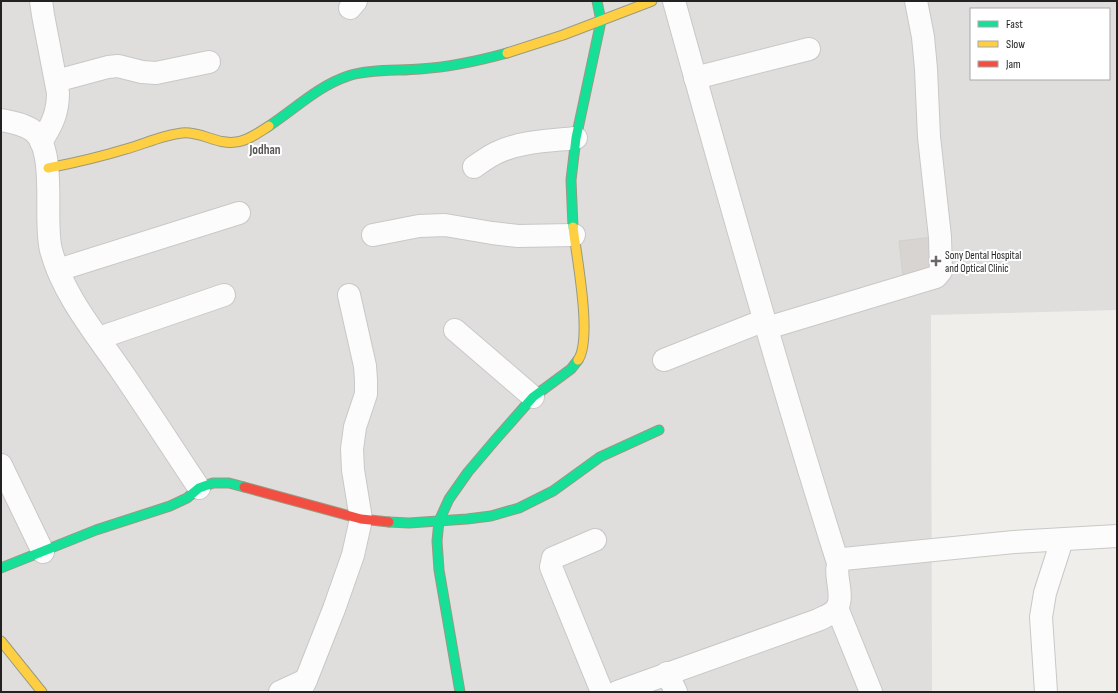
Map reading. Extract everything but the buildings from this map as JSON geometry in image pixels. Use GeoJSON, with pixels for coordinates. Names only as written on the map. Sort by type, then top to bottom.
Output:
{"type":"FeatureCollection","features":[{"type":"Feature","properties":{"kind":"street"},"geometry":{"type":"LineString","coordinates":[[41,1],[42,15],[58,93],[58,105],[42,142]]}},
{"type":"Feature","properties":{"kind":"street"},"geometry":{"type":"LineString","coordinates":[[460,692],[439,570],[437,541],[439,521],[449,499],[468,472],[533,397],[571,369],[580,357],[584,343],[584,324],[572,222],[571,180],[576,138],[601,21],[597,1]]}},
{"type":"Feature","properties":{"kind":"street"},"geometry":{"type":"LineString","coordinates":[[48,168],[85,161],[161,138],[183,133],[198,133],[226,143],[236,143],[244,140],[272,123],[328,86],[349,76],[433,68],[472,62],[542,42],[652,1]]}},
{"type":"Feature","properties":{"kind":"street"},"geometry":{"type":"LineString","coordinates":[[674,1],[766,324],[812,481],[838,563],[837,570],[840,591],[837,608],[871,692]]}},
{"type":"Feature","properties":{"kind":"street"},"geometry":{"type":"LineString","coordinates":[[664,360],[766,324],[936,277],[941,271],[940,237],[929,137],[926,69],[923,37],[916,1]]}},
{"type":"Feature","properties":{"kind":"street"},"geometry":{"type":"LineString","coordinates":[[695,78],[809,49]]}},
{"type":"Feature","properties":{"kind":"street"},"geometry":{"type":"LineString","coordinates":[[56,81],[108,66],[118,66],[142,72],[156,73],[209,62]]}},
{"type":"Feature","properties":{"kind":"street"},"geometry":{"type":"LineString","coordinates":[[1,120],[25,126],[34,131],[42,142],[48,168],[50,248],[61,280],[199,488]]}},
{"type":"Feature","properties":{"kind":"street"},"geometry":{"type":"LineString","coordinates":[[474,167],[495,153],[517,145],[576,138]]}},
{"type":"Feature","properties":{"kind":"street"},"geometry":{"type":"LineString","coordinates":[[58,270],[239,213]]}},
{"type":"Feature","properties":{"kind":"street"},"geometry":{"type":"LineString","coordinates":[[373,235],[419,226],[445,225],[518,236],[574,235]]}},
{"type":"Feature","properties":{"kind":"street"},"geometry":{"type":"LineString","coordinates":[[99,338],[224,295]]}},
{"type":"Feature","properties":{"kind":"street"},"geometry":{"type":"LineString","coordinates":[[280,692],[303,686],[334,609],[353,555],[361,519],[353,470],[352,449],[355,427],[366,394],[366,380],[365,366],[349,295]]}},
{"type":"Feature","properties":{"kind":"street"},"geometry":{"type":"LineString","coordinates":[[455,330],[533,397]]}},
{"type":"Feature","properties":{"kind":"street"},"geometry":{"type":"LineString","coordinates":[[1,568],[96,530],[170,506],[187,498],[199,488],[213,483],[229,483],[361,519],[387,522],[439,521],[491,516],[519,508],[553,491],[600,457],[659,430]]}},
{"type":"Feature","properties":{"kind":"street"},"geometry":{"type":"LineString","coordinates":[[1,465],[43,552]]}},
{"type":"Feature","properties":{"kind":"street"},"geometry":{"type":"LineString","coordinates":[[838,563],[843,559],[848,558],[1014,542],[1117,536]]}},
{"type":"Feature","properties":{"kind":"street"},"geometry":{"type":"LineString","coordinates":[[594,540],[553,558],[550,567],[602,692]]}},
{"type":"Feature","properties":{"kind":"street"},"geometry":{"type":"LineString","coordinates":[[1046,692],[1041,617],[1045,593],[1062,540]]}},
{"type":"Feature","properties":{"kind":"street"},"geometry":{"type":"LineString","coordinates":[[617,692],[672,683],[818,620],[832,613],[837,608]]}},
{"type":"Feature","properties":{"kind":"street"},"geometry":{"type":"LineString","coordinates":[[1,641],[42,692]]}},
{"type":"Feature","properties":{"kind":"shaded area"},"geometry":{"type":"Polygon","coordinates":[[[1,1],[1117,1],[1117,310],[931,315],[932,692],[1,692],[1,1]]]}},
{"type":"Feature","properties":{"kind":"traffic: fast"},"geometry":{"type":"LineString","coordinates":[[573,227],[571,180],[576,138],[601,21],[597,1]]}},
{"type":"Feature","properties":{"kind":"traffic: fast"},"geometry":{"type":"LineString","coordinates":[[269,126],[317,92],[337,80],[348,76],[374,71],[412,70],[442,67],[507,53]]}},
{"type":"Feature","properties":{"kind":"traffic: fast"},"geometry":{"type":"LineString","coordinates":[[460,692],[439,570],[437,541],[439,521],[449,499],[468,472],[496,439],[533,397],[571,369],[578,360]]}},
{"type":"Feature","properties":{"kind":"traffic: fast"},"geometry":{"type":"LineString","coordinates":[[389,522],[409,523],[467,519],[491,516],[519,508],[553,491],[600,457],[659,430]]}},
{"type":"Feature","properties":{"kind":"traffic: fast"},"geometry":{"type":"LineString","coordinates":[[1,568],[96,530],[170,506],[187,498],[199,488],[213,483],[229,483],[244,487]]}},
{"type":"Feature","properties":{"kind":"traffic: slow"},"geometry":{"type":"LineString","coordinates":[[507,53],[563,35],[652,1]]}},
{"type":"Feature","properties":{"kind":"traffic: slow"},"geometry":{"type":"LineString","coordinates":[[48,168],[97,157],[175,134],[196,134],[222,142],[229,142],[245,140],[269,126]]}},
{"type":"Feature","properties":{"kind":"traffic: slow"},"geometry":{"type":"LineString","coordinates":[[573,227],[584,316],[582,349],[578,360]]}},
{"type":"Feature","properties":{"kind":"traffic: slow"},"geometry":{"type":"LineString","coordinates":[[1,641],[42,692]]}},
{"type":"Feature","properties":{"kind":"traffic: jam"},"geometry":{"type":"LineString","coordinates":[[244,487],[361,519],[389,522]]}},
{"type":"Feature","properties":{"kind":"place","name":"Sony Dental Hospital and Optical Clinic"},"geometry":{"type":"Point","coordinates":[936,261]}},
{"type":"Feature","properties":{"kind":"district","name":"Jodhan"},"geometry":{"type":"Point","coordinates":[265,149]}}]}
